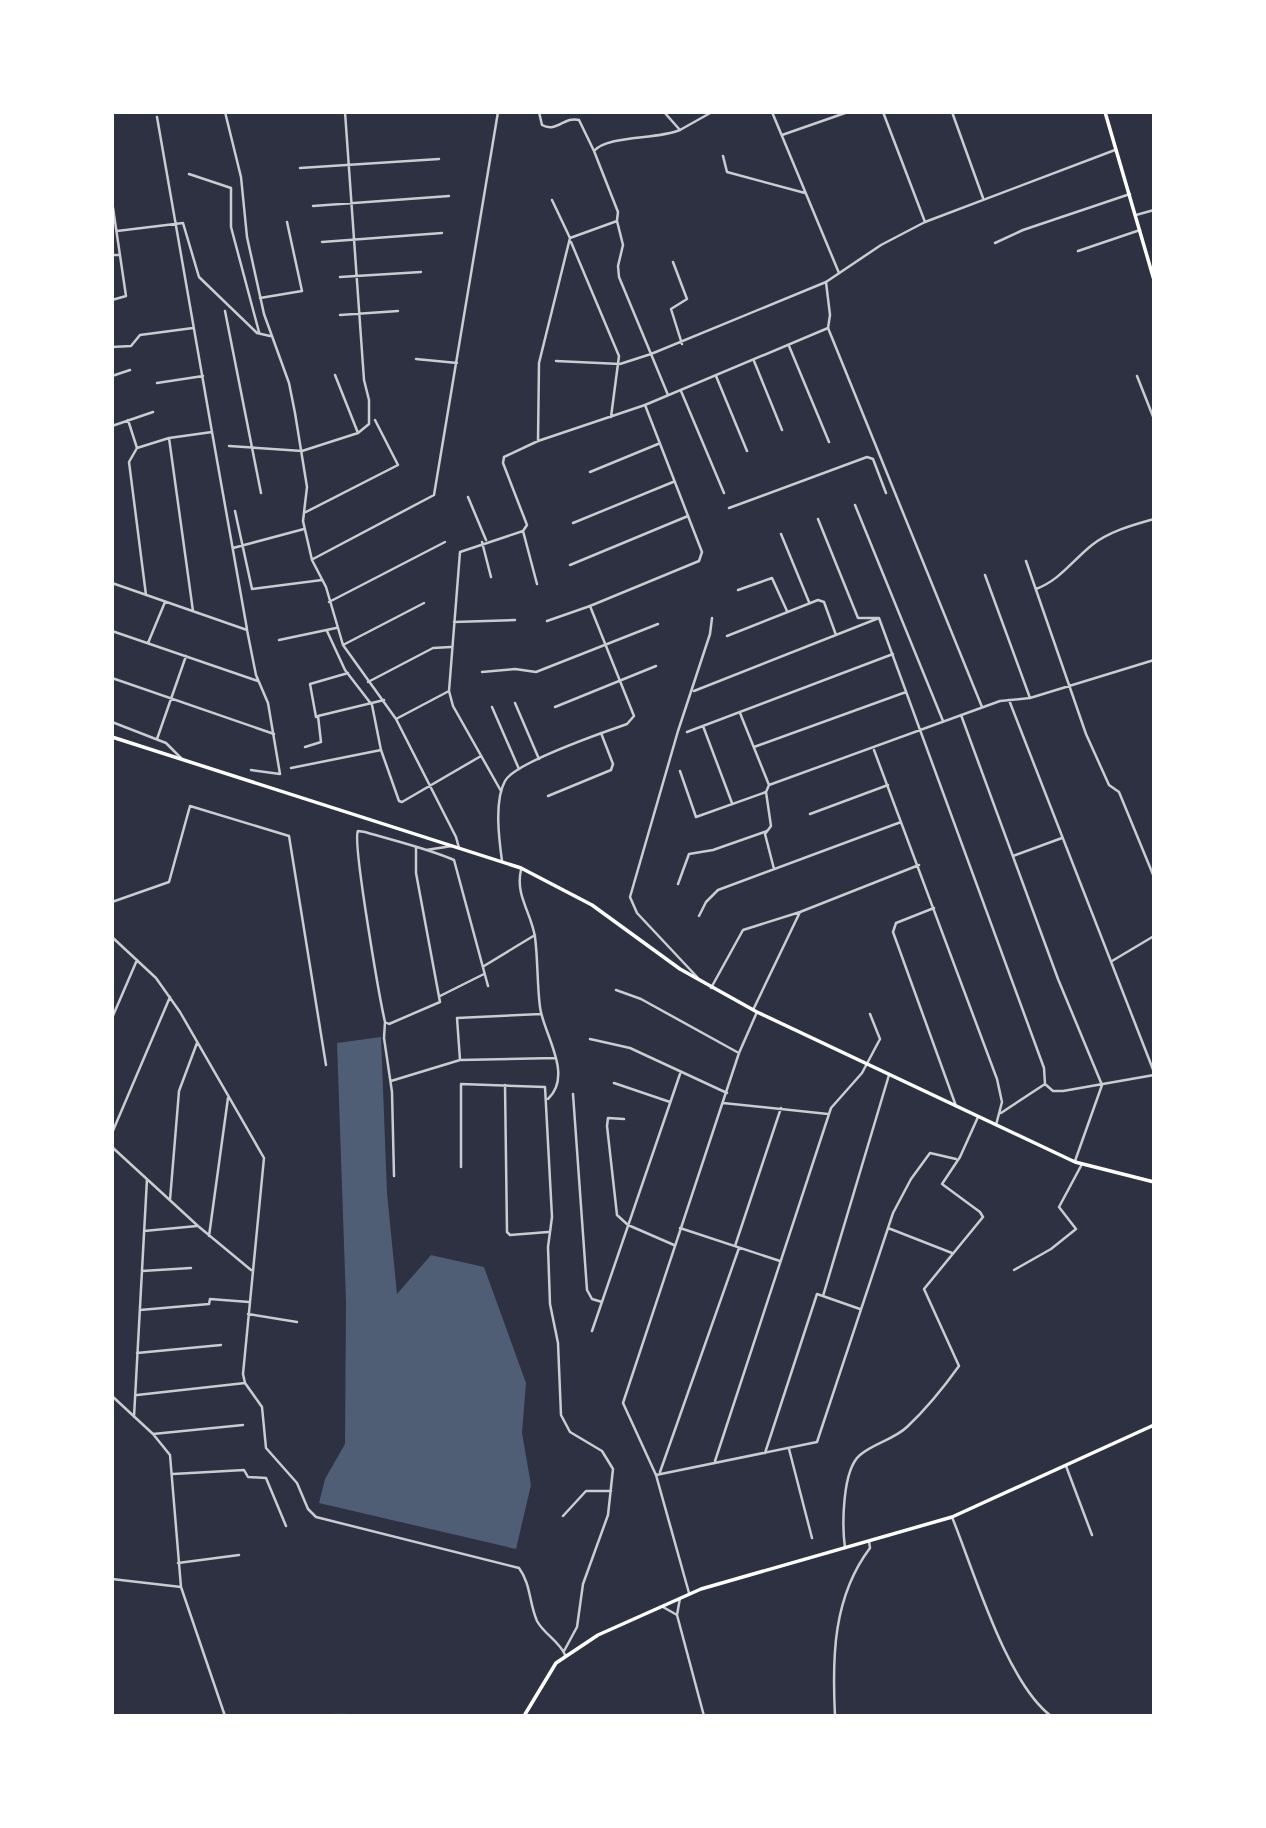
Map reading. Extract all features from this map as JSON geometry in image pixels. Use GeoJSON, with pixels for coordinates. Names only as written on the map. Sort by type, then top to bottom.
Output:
{"type":"FeatureCollection","features":[{"type":"Feature","properties":{"kind":"main road"},"geometry":{"type":"LineString","coordinates":[[1105,112],[1154,280]]}},
{"type":"Feature","properties":{"kind":"main road"},"geometry":{"type":"LineString","coordinates":[[112,737],[521,868],[592,905],[702,983],[755,1011],[1075,1161],[1154,1182]]}},
{"type":"Feature","properties":{"kind":"main road"},"geometry":{"type":"LineString","coordinates":[[524,1716],[545,1678],[564,1653],[598,1635],[689,1593],[952,1517],[1154,1425]]}},
{"type":"Feature","properties":{"kind":"street"},"geometry":{"type":"LineString","coordinates":[[225,112],[244,194],[247,237],[260,298],[270,336],[289,383],[307,487],[304,529],[312,560],[322,580],[343,645],[396,719],[456,837],[459,848]]}},
{"type":"Feature","properties":{"kind":"street"},"geometry":{"type":"LineString","coordinates":[[229,446],[251,445],[302,452],[358,433],[369,421],[345,112]]}},
{"type":"Feature","properties":{"kind":"street"},"geometry":{"type":"LineString","coordinates":[[312,560],[429,499],[435,491],[498,112]]}},
{"type":"Feature","properties":{"kind":"street"},"geometry":{"type":"LineString","coordinates":[[539,112],[542,125],[548,128],[555,128],[570,118],[579,120],[594,151],[618,212],[617,221],[623,246],[618,266],[619,277],[668,395]]}},
{"type":"Feature","properties":{"kind":"street"},"geometry":{"type":"LineString","coordinates":[[664,112],[680,130]]}},
{"type":"Feature","properties":{"kind":"street"},"geometry":{"type":"LineString","coordinates":[[594,151],[611,141],[662,138],[712,112]]}},
{"type":"Feature","properties":{"kind":"street"},"geometry":{"type":"LineString","coordinates":[[772,112],[839,273]]}},
{"type":"Feature","properties":{"kind":"street"},"geometry":{"type":"LineString","coordinates":[[782,135],[848,112]]}},
{"type":"Feature","properties":{"kind":"street"},"geometry":{"type":"LineString","coordinates":[[883,112],[925,222]]}},
{"type":"Feature","properties":{"kind":"street"},"geometry":{"type":"LineString","coordinates":[[952,112],[983,198]]}},
{"type":"Feature","properties":{"kind":"street"},"geometry":{"type":"LineString","coordinates":[[157,117],[247,630],[268,703],[280,774],[251,770]]}},
{"type":"Feature","properties":{"kind":"street"},"geometry":{"type":"LineString","coordinates":[[555,361],[620,364],[682,344],[826,282],[925,222],[1116,149]]}},
{"type":"Feature","properties":{"kind":"street"},"geometry":{"type":"LineString","coordinates":[[723,156],[727,172],[805,193]]}},
{"type":"Feature","properties":{"kind":"street"},"geometry":{"type":"LineString","coordinates":[[300,168],[439,159]]}},
{"type":"Feature","properties":{"kind":"street"},"geometry":{"type":"LineString","coordinates":[[189,174],[231,188],[231,227],[259,334]]}},
{"type":"Feature","properties":{"kind":"street"},"geometry":{"type":"LineString","coordinates":[[995,243],[1023,230],[1130,194]]}},
{"type":"Feature","properties":{"kind":"street"},"geometry":{"type":"LineString","coordinates":[[313,206],[449,196]]}},
{"type":"Feature","properties":{"kind":"street"},"geometry":{"type":"LineString","coordinates":[[552,200],[617,349],[620,364],[611,417]]}},
{"type":"Feature","properties":{"kind":"street"},"geometry":{"type":"LineString","coordinates":[[112,201],[126,296],[112,300]]}},
{"type":"Feature","properties":{"kind":"street"},"geometry":{"type":"LineString","coordinates":[[1136,215],[1154,210]]}},
{"type":"Feature","properties":{"kind":"street"},"geometry":{"type":"LineString","coordinates":[[570,239],[617,221]]}},
{"type":"Feature","properties":{"kind":"street"},"geometry":{"type":"LineString","coordinates":[[260,298],[302,291],[287,222]]}},
{"type":"Feature","properties":{"kind":"street"},"geometry":{"type":"LineString","coordinates":[[117,231],[183,223],[199,277],[259,334],[270,336]]}},
{"type":"Feature","properties":{"kind":"street"},"geometry":{"type":"LineString","coordinates":[[1078,251],[1140,230]]}},
{"type":"Feature","properties":{"kind":"street"},"geometry":{"type":"LineString","coordinates":[[322,242],[442,233]]}},
{"type":"Feature","properties":{"kind":"street"},"geometry":{"type":"LineString","coordinates":[[538,441],[539,363],[570,239]]}},
{"type":"Feature","properties":{"kind":"street"},"geometry":{"type":"LineString","coordinates":[[112,255],[120,255]]}},
{"type":"Feature","properties":{"kind":"street"},"geometry":{"type":"LineString","coordinates":[[673,262],[687,300],[671,309],[682,344]]}},
{"type":"Feature","properties":{"kind":"street"},"geometry":{"type":"LineString","coordinates":[[340,277],[421,272]]}},
{"type":"Feature","properties":{"kind":"street"},"geometry":{"type":"LineString","coordinates":[[826,282],[830,315],[828,328],[982,707]]}},
{"type":"Feature","properties":{"kind":"street"},"geometry":{"type":"LineString","coordinates":[[225,311],[261,493]]}},
{"type":"Feature","properties":{"kind":"street"},"geometry":{"type":"LineString","coordinates":[[340,315],[398,311]]}},
{"type":"Feature","properties":{"kind":"street"},"geometry":{"type":"LineString","coordinates":[[112,347],[131,346],[140,335],[194,328]]}},
{"type":"Feature","properties":{"kind":"street"},"geometry":{"type":"LineString","coordinates":[[501,791],[453,706],[449,691],[460,552],[523,531],[527,525],[503,463],[504,457],[538,441],[681,391],[828,328]]}},
{"type":"Feature","properties":{"kind":"street"},"geometry":{"type":"LineString","coordinates":[[789,346],[829,442]]}},
{"type":"Feature","properties":{"kind":"street"},"geometry":{"type":"LineString","coordinates":[[416,359],[457,363]]}},
{"type":"Feature","properties":{"kind":"street"},"geometry":{"type":"LineString","coordinates":[[754,361],[782,430]]}},
{"type":"Feature","properties":{"kind":"street"},"geometry":{"type":"LineString","coordinates":[[112,376],[130,370]]}},
{"type":"Feature","properties":{"kind":"street"},"geometry":{"type":"LineString","coordinates":[[335,374],[358,433]]}},
{"type":"Feature","properties":{"kind":"street"},"geometry":{"type":"LineString","coordinates":[[157,383],[203,376]]}},
{"type":"Feature","properties":{"kind":"street"},"geometry":{"type":"LineString","coordinates":[[716,376],[747,451]]}},
{"type":"Feature","properties":{"kind":"street"},"geometry":{"type":"LineString","coordinates":[[1136,376],[1154,419]]}},
{"type":"Feature","properties":{"kind":"street"},"geometry":{"type":"LineString","coordinates":[[681,391],[724,493]]}},
{"type":"Feature","properties":{"kind":"street"},"geometry":{"type":"LineString","coordinates":[[547,621],[699,561],[702,552],[657,444],[645,405]]}},
{"type":"Feature","properties":{"kind":"street"},"geometry":{"type":"LineString","coordinates":[[112,426],[153,412]]}},
{"type":"Feature","properties":{"kind":"street"},"geometry":{"type":"LineString","coordinates":[[128,420],[137,447],[130,462],[146,595]]}},
{"type":"Feature","properties":{"kind":"street"},"geometry":{"type":"LineString","coordinates":[[304,513],[398,465],[375,420]]}},
{"type":"Feature","properties":{"kind":"street"},"geometry":{"type":"LineString","coordinates":[[137,447],[169,438],[212,432]]}},
{"type":"Feature","properties":{"kind":"street"},"geometry":{"type":"LineString","coordinates":[[169,438],[193,611]]}},
{"type":"Feature","properties":{"kind":"street"},"geometry":{"type":"LineString","coordinates":[[590,472],[657,444]]}},
{"type":"Feature","properties":{"kind":"street"},"geometry":{"type":"LineString","coordinates":[[729,508],[867,457],[873,459],[886,493]]}},
{"type":"Feature","properties":{"kind":"street"},"geometry":{"type":"LineString","coordinates":[[573,523],[673,482]]}},
{"type":"Feature","properties":{"kind":"street"},"geometry":{"type":"LineString","coordinates":[[468,498],[484,542],[491,577]]}},
{"type":"Feature","properties":{"kind":"street"},"geometry":{"type":"LineString","coordinates":[[855,506],[943,721]]}},
{"type":"Feature","properties":{"kind":"street"},"geometry":{"type":"LineString","coordinates":[[235,512],[250,587],[254,590],[322,580]]}},
{"type":"Feature","properties":{"kind":"street"},"geometry":{"type":"LineString","coordinates":[[569,565],[688,516]]}},
{"type":"Feature","properties":{"kind":"street"},"geometry":{"type":"LineString","coordinates":[[818,519],[859,618],[879,618],[1044,1068],[1045,1084],[1052,1091],[1101,1085],[1154,1074],[1009,700]]}},
{"type":"Feature","properties":{"kind":"street"},"geometry":{"type":"LineString","coordinates":[[1036,589],[1055,582],[1088,549],[1118,531],[1154,519]]}},
{"type":"Feature","properties":{"kind":"street"},"geometry":{"type":"LineString","coordinates":[[233,548],[304,529]]}},
{"type":"Feature","properties":{"kind":"street"},"geometry":{"type":"LineString","coordinates":[[523,531],[537,584]]}},
{"type":"Feature","properties":{"kind":"street"},"geometry":{"type":"LineString","coordinates":[[781,534],[810,602]]}},
{"type":"Feature","properties":{"kind":"street"},"geometry":{"type":"LineString","coordinates":[[329,602],[445,542]]}},
{"type":"Feature","properties":{"kind":"street"},"geometry":{"type":"LineString","coordinates":[[1026,561],[1062,656],[1069,687],[1109,785],[1119,792],[1154,877]]}},
{"type":"Feature","properties":{"kind":"street"},"geometry":{"type":"LineString","coordinates":[[985,575],[1030,698]]}},
{"type":"Feature","properties":{"kind":"street"},"geometry":{"type":"LineString","coordinates":[[738,590],[772,578],[787,611]]}},
{"type":"Feature","properties":{"kind":"street"},"geometry":{"type":"LineString","coordinates":[[112,583],[247,630]]}},
{"type":"Feature","properties":{"kind":"street"},"geometry":{"type":"LineString","coordinates":[[727,636],[818,600],[824,602],[836,635]]}},
{"type":"Feature","properties":{"kind":"street"},"geometry":{"type":"LineString","coordinates":[[149,643],[165,602]]}},
{"type":"Feature","properties":{"kind":"street"},"geometry":{"type":"LineString","coordinates":[[343,645],[424,603]]}},
{"type":"Feature","properties":{"kind":"street"},"geometry":{"type":"LineString","coordinates":[[502,861],[499,829],[501,791],[507,777],[538,759],[627,724],[634,716],[622,680],[590,606]]}},
{"type":"Feature","properties":{"kind":"street"},"geometry":{"type":"LineString","coordinates":[[702,983],[636,913],[630,897],[678,731],[694,691],[712,618]]}},
{"type":"Feature","properties":{"kind":"street"},"geometry":{"type":"LineString","coordinates":[[694,691],[879,618]]}},
{"type":"Feature","properties":{"kind":"street"},"geometry":{"type":"LineString","coordinates":[[454,622],[515,620]]}},
{"type":"Feature","properties":{"kind":"street"},"geometry":{"type":"LineString","coordinates":[[482,673],[515,668],[536,673],[658,624]]}},
{"type":"Feature","properties":{"kind":"street"},"geometry":{"type":"LineString","coordinates":[[279,640],[336,628]]}},
{"type":"Feature","properties":{"kind":"street"},"geometry":{"type":"LineString","coordinates":[[112,631],[260,681]]}},
{"type":"Feature","properties":{"kind":"street"},"geometry":{"type":"LineString","coordinates":[[327,631],[348,673],[372,705],[381,750],[399,801],[402,802],[429,788],[481,756]]}},
{"type":"Feature","properties":{"kind":"street"},"geometry":{"type":"LineString","coordinates":[[368,682],[433,648],[452,647]]}},
{"type":"Feature","properties":{"kind":"street"},"geometry":{"type":"LineString","coordinates":[[687,732],[893,654]]}},
{"type":"Feature","properties":{"kind":"street"},"geometry":{"type":"LineString","coordinates":[[157,739],[186,656]]}},
{"type":"Feature","properties":{"kind":"street"},"geometry":{"type":"LineString","coordinates":[[769,785],[874,749],[982,707],[1030,698],[1154,660]]}},
{"type":"Feature","properties":{"kind":"street"},"geometry":{"type":"LineString","coordinates":[[555,707],[656,666]]}},
{"type":"Feature","properties":{"kind":"street"},"geometry":{"type":"LineString","coordinates":[[305,747],[321,743],[310,684],[348,673]]}},
{"type":"Feature","properties":{"kind":"street"},"geometry":{"type":"LineString","coordinates":[[112,678],[274,734]]}},
{"type":"Feature","properties":{"kind":"street"},"geometry":{"type":"LineString","coordinates":[[396,719],[449,691]]}},
{"type":"Feature","properties":{"kind":"street"},"geometry":{"type":"LineString","coordinates":[[753,747],[906,692]]}},
{"type":"Feature","properties":{"kind":"street"},"geometry":{"type":"LineString","coordinates":[[316,719],[384,700]]}},
{"type":"Feature","properties":{"kind":"street"},"geometry":{"type":"LineString","coordinates":[[515,703],[538,759]]}},
{"type":"Feature","properties":{"kind":"street"},"geometry":{"type":"LineString","coordinates":[[492,707],[519,769]]}},
{"type":"Feature","properties":{"kind":"street"},"geometry":{"type":"LineString","coordinates":[[678,884],[689,854],[713,850],[767,831],[771,826],[766,792],[769,785],[740,712]]}},
{"type":"Feature","properties":{"kind":"street"},"geometry":{"type":"LineString","coordinates":[[961,715],[1058,979],[1101,1085],[1075,1161]]}},
{"type":"Feature","properties":{"kind":"street"},"geometry":{"type":"LineString","coordinates":[[112,722],[173,747],[183,759]]}},
{"type":"Feature","properties":{"kind":"street"},"geometry":{"type":"LineString","coordinates":[[703,726],[732,803]]}},
{"type":"Feature","properties":{"kind":"street"},"geometry":{"type":"LineString","coordinates":[[548,796],[611,770],[613,764],[601,733]]}},
{"type":"Feature","properties":{"kind":"street"},"geometry":{"type":"LineString","coordinates":[[874,749],[997,1079],[1002,1102],[996,1125]]}},
{"type":"Feature","properties":{"kind":"street"},"geometry":{"type":"LineString","coordinates":[[291,768],[381,750]]}},
{"type":"Feature","properties":{"kind":"street"},"geometry":{"type":"LineString","coordinates":[[680,771],[696,817],[766,792]]}},
{"type":"Feature","properties":{"kind":"street"},"geometry":{"type":"LineString","coordinates":[[810,814],[888,785]]}},
{"type":"Feature","properties":{"kind":"street"},"geometry":{"type":"LineString","coordinates":[[112,902],[169,882],[190,806],[289,835],[326,1065]]}},
{"type":"Feature","properties":{"kind":"street"},"geometry":{"type":"LineString","coordinates":[[699,916],[706,902],[718,890],[901,822]]}},
{"type":"Feature","properties":{"kind":"street"},"geometry":{"type":"LineString","coordinates":[[394,1176],[391,1080],[384,1038],[385,1022],[355,836],[361,831],[452,859],[456,864],[488,986]]}},
{"type":"Feature","properties":{"kind":"street"},"geometry":{"type":"LineString","coordinates":[[767,831],[774,869]]}},
{"type":"Feature","properties":{"kind":"street"},"geometry":{"type":"LineString","coordinates":[[1013,856],[1063,838]]}},
{"type":"Feature","properties":{"kind":"street"},"geometry":{"type":"LineString","coordinates":[[426,850],[428,847],[453,846]]}},
{"type":"Feature","properties":{"kind":"street"},"geometry":{"type":"LineString","coordinates":[[385,1022],[389,1024],[440,1002],[416,873],[416,847]]}},
{"type":"Feature","properties":{"kind":"street"},"geometry":{"type":"LineString","coordinates":[[711,988],[743,930],[800,912],[919,865]]}},
{"type":"Feature","properties":{"kind":"street"},"geometry":{"type":"LineString","coordinates":[[521,868],[518,884],[535,935],[541,1014],[552,1039],[555,1058],[557,1084],[548,1099]]}},
{"type":"Feature","properties":{"kind":"street"},"geometry":{"type":"LineString","coordinates":[[934,908],[896,923],[893,932],[956,1107]]}},
{"type":"Feature","properties":{"kind":"street"},"geometry":{"type":"LineString","coordinates":[[689,1593],[658,1473],[623,1403],[739,1053],[800,912]]}},
{"type":"Feature","properties":{"kind":"street"},"geometry":{"type":"LineString","coordinates":[[483,967],[535,935]]}},
{"type":"Feature","properties":{"kind":"street"},"geometry":{"type":"LineString","coordinates":[[1112,961],[1154,936]]}},
{"type":"Feature","properties":{"kind":"street"},"geometry":{"type":"LineString","coordinates":[[112,937],[156,978],[170,997],[265,1161],[251,1270],[245,1383],[262,1407],[266,1448],[297,1483],[312,1513],[519,1568],[527,1579],[537,1619],[547,1637],[564,1653],[577,1627],[583,1584],[608,1515],[613,1469],[609,1459],[591,1443],[570,1432],[561,1415],[558,1343],[550,1304],[552,1217],[548,1099],[545,1087],[460,1085],[461,1167]]}},
{"type":"Feature","properties":{"kind":"street"},"geometry":{"type":"LineString","coordinates":[[112,1018],[137,960]]}},
{"type":"Feature","properties":{"kind":"street"},"geometry":{"type":"LineString","coordinates":[[439,997],[484,974]]}},
{"type":"Feature","properties":{"kind":"street"},"geometry":{"type":"LineString","coordinates":[[616,990],[641,999],[739,1053]]}},
{"type":"Feature","properties":{"kind":"street"},"geometry":{"type":"LineString","coordinates":[[112,1133],[170,997]]}},
{"type":"Feature","properties":{"kind":"street"},"geometry":{"type":"LineString","coordinates":[[460,1060],[457,1018],[541,1014]]}},
{"type":"Feature","properties":{"kind":"street"},"geometry":{"type":"LineString","coordinates":[[714,1462],[829,1114],[866,1064],[880,1039],[870,1014]]}},
{"type":"Feature","properties":{"kind":"street"},"geometry":{"type":"LineString","coordinates":[[590,1038],[630,1048],[680,1074],[727,1093]]}},
{"type":"Feature","properties":{"kind":"street"},"geometry":{"type":"LineString","coordinates":[[170,1201],[179,1091],[197,1043]]}},
{"type":"Feature","properties":{"kind":"street"},"geometry":{"type":"LineString","coordinates":[[391,1080],[460,1060],[555,1058]]}},
{"type":"Feature","properties":{"kind":"street"},"geometry":{"type":"LineString","coordinates":[[592,1331],[680,1074]]}},
{"type":"Feature","properties":{"kind":"street"},"geometry":{"type":"LineString","coordinates":[[824,1296],[889,1075]]}},
{"type":"Feature","properties":{"kind":"street"},"geometry":{"type":"LineString","coordinates":[[614,1083],[670,1102]]}},
{"type":"Feature","properties":{"kind":"street"},"geometry":{"type":"LineString","coordinates":[[1001,1113],[1045,1084]]}},
{"type":"Feature","properties":{"kind":"street"},"geometry":{"type":"LineString","coordinates":[[505,1085],[507,1232],[510,1235],[550,1232]]}},
{"type":"Feature","properties":{"kind":"street"},"geometry":{"type":"LineString","coordinates":[[573,1094],[587,1290],[592,1299],[602,1302]]}},
{"type":"Feature","properties":{"kind":"street"},"geometry":{"type":"LineString","coordinates":[[209,1236],[228,1097]]}},
{"type":"Feature","properties":{"kind":"street"},"geometry":{"type":"LineString","coordinates":[[723,1103],[829,1114]]}},
{"type":"Feature","properties":{"kind":"street"},"geometry":{"type":"LineString","coordinates":[[658,1473],[737,1247],[780,1108]]}},
{"type":"Feature","properties":{"kind":"street"},"geometry":{"type":"LineString","coordinates":[[845,1548],[842,1528],[849,1475],[860,1454],[905,1429],[959,1366],[925,1289],[952,1253],[965,1242],[982,1217],[980,1212],[942,1184],[958,1160],[978,1117]]}},
{"type":"Feature","properties":{"kind":"street"},"geometry":{"type":"LineString","coordinates":[[624,1119],[608,1118],[607,1126],[617,1215],[628,1224],[675,1245]]}},
{"type":"Feature","properties":{"kind":"street"},"geometry":{"type":"LineString","coordinates":[[112,1147],[209,1236],[251,1270]]}},
{"type":"Feature","properties":{"kind":"street"},"geometry":{"type":"LineString","coordinates":[[658,1473],[813,1445],[820,1437],[888,1228],[911,1179],[930,1153],[958,1160]]}},
{"type":"Feature","properties":{"kind":"street"},"geometry":{"type":"LineString","coordinates":[[1014,1270],[1051,1249],[1076,1229],[1059,1207],[1082,1164]]}},
{"type":"Feature","properties":{"kind":"street"},"geometry":{"type":"LineString","coordinates":[[134,1417],[147,1179]]}},
{"type":"Feature","properties":{"kind":"street"},"geometry":{"type":"LineString","coordinates":[[144,1231],[198,1226]]}},
{"type":"Feature","properties":{"kind":"street"},"geometry":{"type":"LineString","coordinates":[[680,1228],[780,1261]]}},
{"type":"Feature","properties":{"kind":"street"},"geometry":{"type":"LineString","coordinates":[[888,1228],[952,1253]]}},
{"type":"Feature","properties":{"kind":"street"},"geometry":{"type":"LineString","coordinates":[[142,1271],[191,1268]]}},
{"type":"Feature","properties":{"kind":"street"},"geometry":{"type":"LineString","coordinates":[[765,1453],[817,1294],[860,1310]]}},
{"type":"Feature","properties":{"kind":"street"},"geometry":{"type":"LineString","coordinates":[[140,1310],[209,1304],[210,1299],[249,1302]]}},
{"type":"Feature","properties":{"kind":"street"},"geometry":{"type":"LineString","coordinates":[[248,1314],[297,1322]]}},
{"type":"Feature","properties":{"kind":"street"},"geometry":{"type":"LineString","coordinates":[[137,1353],[221,1345]]}},
{"type":"Feature","properties":{"kind":"street"},"geometry":{"type":"LineString","coordinates":[[136,1395],[245,1383]]}},
{"type":"Feature","properties":{"kind":"street"},"geometry":{"type":"LineString","coordinates":[[112,1396],[153,1434],[170,1455],[181,1587],[225,1716]]}},
{"type":"Feature","properties":{"kind":"street"},"geometry":{"type":"LineString","coordinates":[[153,1434],[243,1425]]}},
{"type":"Feature","properties":{"kind":"street"},"geometry":{"type":"LineString","coordinates":[[789,1449],[812,1538]]}},
{"type":"Feature","properties":{"kind":"street"},"geometry":{"type":"LineString","coordinates":[[1066,1466],[1092,1535]]}},
{"type":"Feature","properties":{"kind":"street"},"geometry":{"type":"LineString","coordinates":[[173,1474],[244,1470],[248,1477],[266,1478],[286,1526]]}},
{"type":"Feature","properties":{"kind":"street"},"geometry":{"type":"LineString","coordinates":[[563,1516],[586,1491],[611,1491]]}},
{"type":"Feature","properties":{"kind":"street"},"geometry":{"type":"LineString","coordinates":[[952,1517],[1015,1669],[1032,1697],[1051,1716]]}},
{"type":"Feature","properties":{"kind":"street"},"geometry":{"type":"LineString","coordinates":[[835,1716],[833,1662],[839,1609],[870,1548],[869,1541]]}},
{"type":"Feature","properties":{"kind":"street"},"geometry":{"type":"LineString","coordinates":[[178,1563],[239,1555]]}},
{"type":"Feature","properties":{"kind":"street"},"geometry":{"type":"LineString","coordinates":[[112,1579],[181,1587]]}},
{"type":"Feature","properties":{"kind":"street"},"geometry":{"type":"LineString","coordinates":[[681,1597],[677,1605],[677,1615],[704,1716]]}},
{"type":"Feature","properties":{"kind":"street"},"geometry":{"type":"LineString","coordinates":[[659,1607],[669,1608],[677,1615]]}},
{"type":"Feature","properties":{"kind":"water"},"geometry":{"type":"Polygon","coordinates":[[[381,1037],[387,1193],[397,1294],[431,1255],[484,1267],[526,1383],[522,1433],[531,1485],[516,1549],[319,1503],[325,1479],[345,1444],[346,1302],[337,1043],[381,1037]]]}},
{"type":"Feature","properties":{"kind":"waterway"},"geometry":{"type":"LineString","coordinates":[[332,1716],[348,1716]]}}]}
